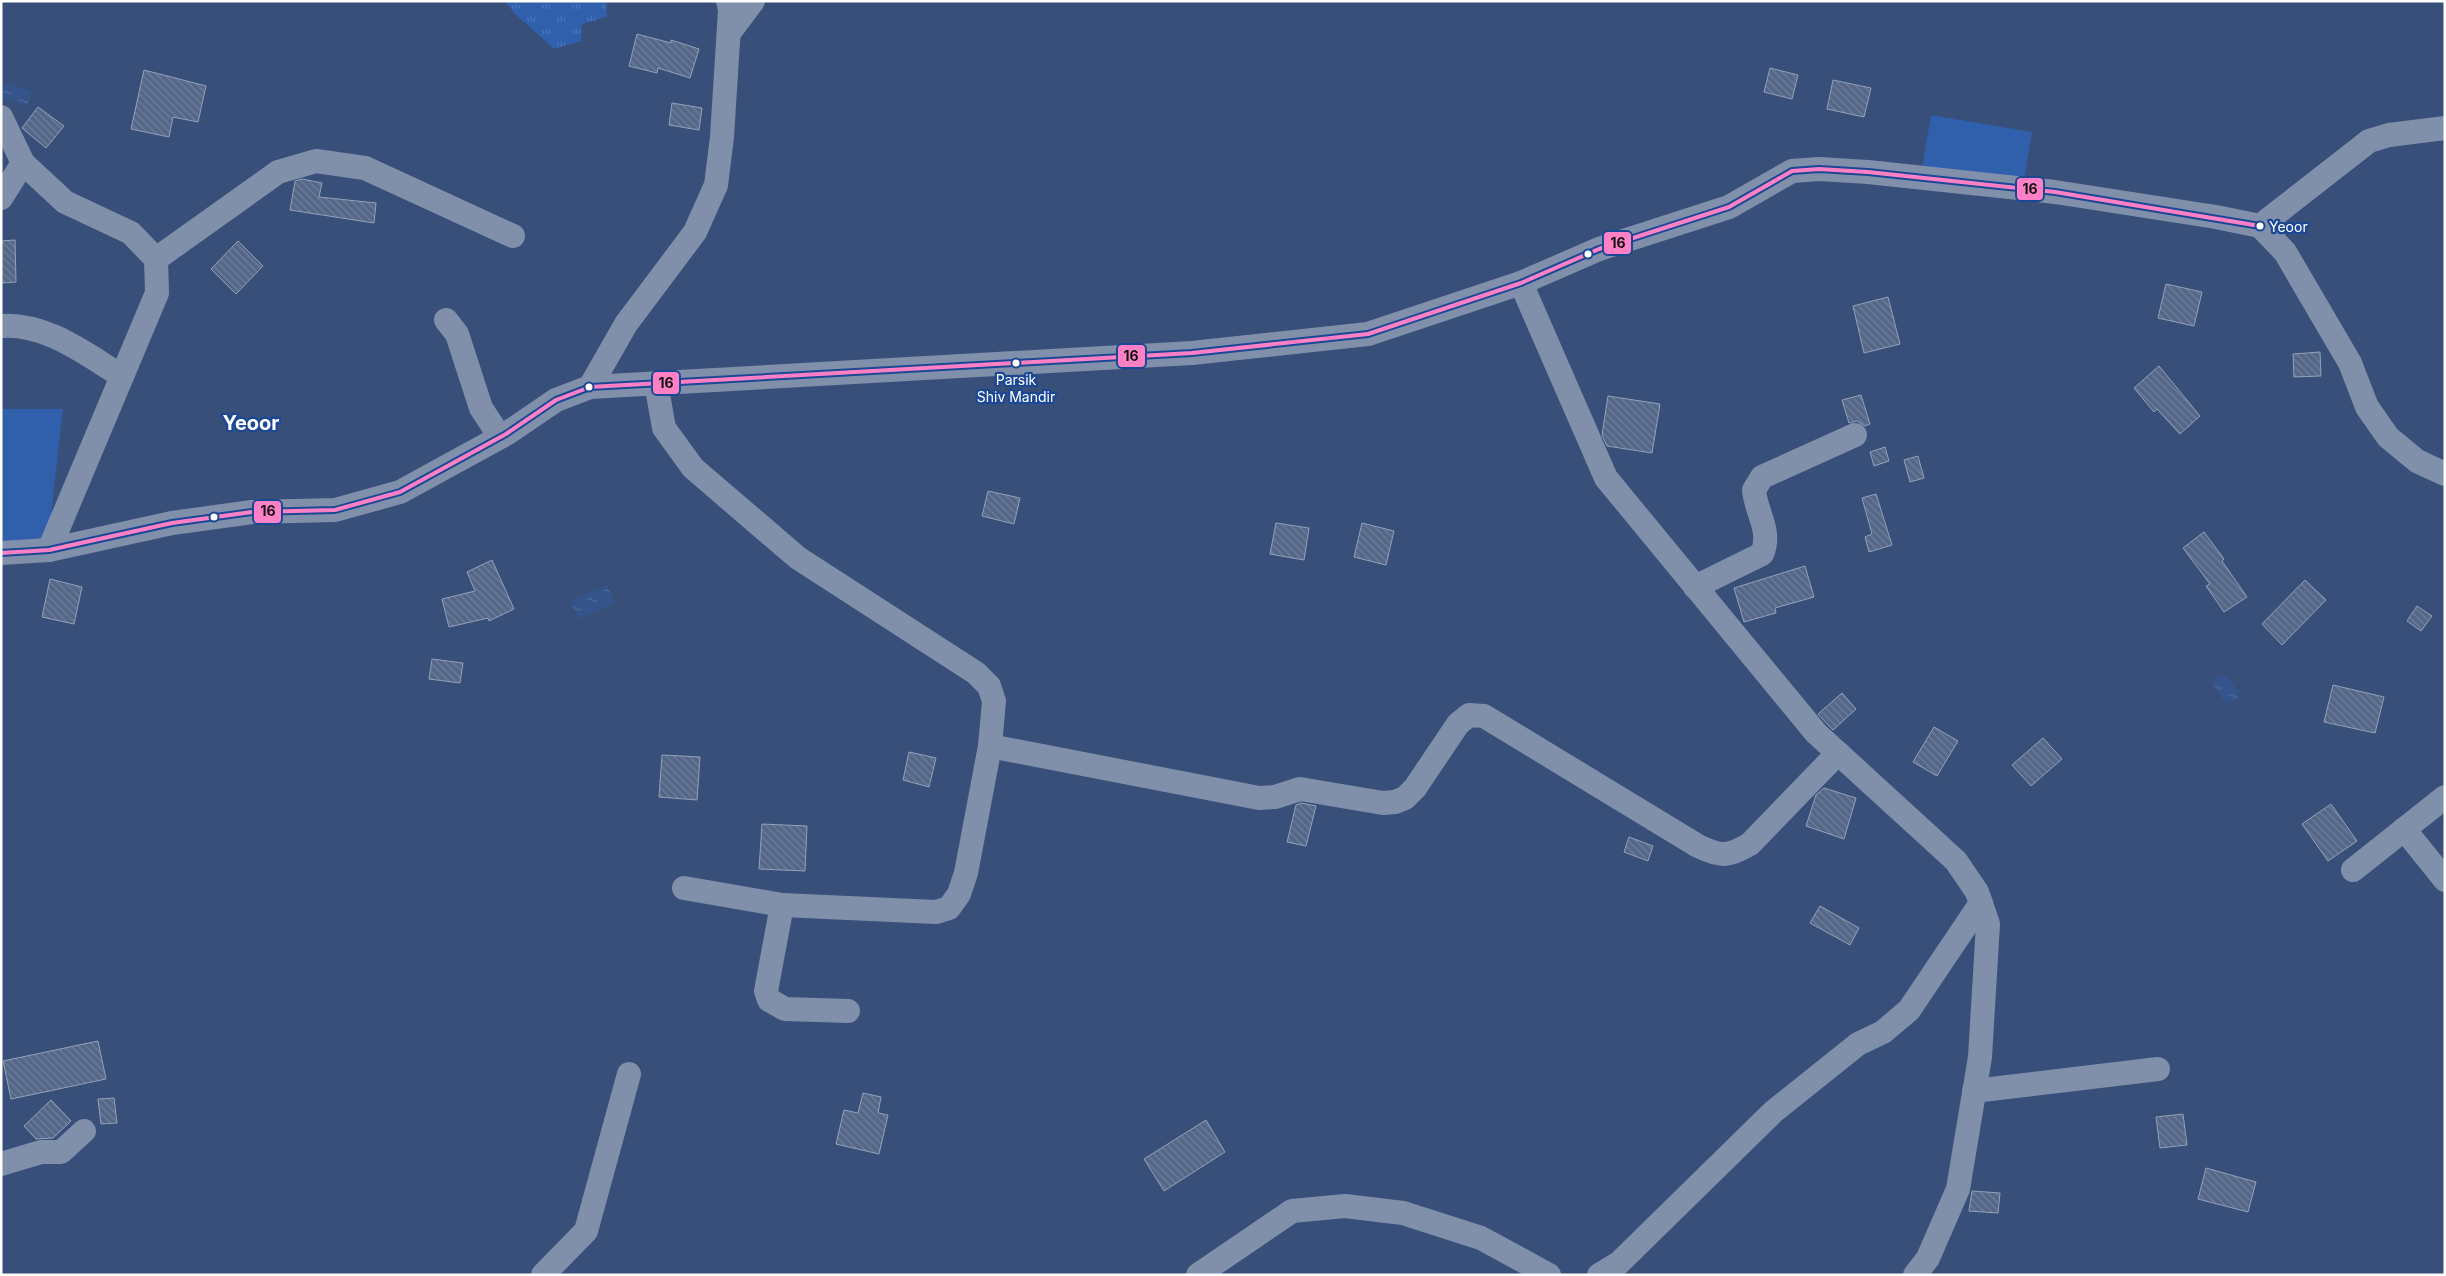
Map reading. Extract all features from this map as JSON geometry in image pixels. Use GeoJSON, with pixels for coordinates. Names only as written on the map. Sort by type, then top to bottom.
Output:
{"type":"FeatureCollection","features":[{"type":"Feature","properties":{"kind":"street"},"geometry":{"type":"LineString","coordinates":[[590,387],[626,324],[695,232],[716,186],[722,137],[729,33],[728,1]]}},
{"type":"Feature","properties":{"kind":"street"},"geometry":{"type":"LineString","coordinates":[[729,33],[753,1]]}},
{"type":"Feature","properties":{"kind":"street"},"geometry":{"type":"LineString","coordinates":[[1,117],[23,163],[65,202],[131,233],[156,258],[157,293],[49,550]]}},
{"type":"Feature","properties":{"kind":"street"},"geometry":{"type":"LineString","coordinates":[[2260,226],[2369,141],[2389,135],[2445,128]]}},
{"type":"Feature","properties":{"kind":"street"},"geometry":{"type":"LineString","coordinates":[[156,258],[278,172],[316,161],[365,168],[513,236]]}},
{"type":"Feature","properties":{"kind":"street"},"geometry":{"type":"LineString","coordinates":[[1,198],[23,163]]}},
{"type":"Feature","properties":{"kind":"street"},"geometry":{"type":"LineString","coordinates":[[1,553],[49,550],[172,523],[252,512],[335,510],[400,492],[500,437],[556,400],[590,387],[1192,353],[1368,334],[1521,282],[1599,249],[1729,207],[1792,171],[1819,169],[1868,172],[2055,192],[2216,217],[2260,226],[2285,252],[2350,364],[2367,407],[2388,438],[2417,461],[2445,474]]}},
{"type":"Feature","properties":{"kind":"street"},"geometry":{"type":"LineString","coordinates":[[1521,282],[1606,478],[1816,733],[1956,861],[1977,892],[1988,924],[1980,1057],[1958,1189],[1928,1258],[1915,1275]]}},
{"type":"Feature","properties":{"kind":"street"},"geometry":{"type":"LineString","coordinates":[[446,320],[457,334],[481,408],[500,437]]}},
{"type":"Feature","properties":{"kind":"street"},"geometry":{"type":"LineString","coordinates":[[1,326],[16,325],[38,329],[122,376]]}},
{"type":"Feature","properties":{"kind":"street"},"geometry":{"type":"LineString","coordinates":[[656,383],[664,428],[693,468],[798,558],[976,673],[989,686],[994,702],[990,746],[966,873],[958,894],[949,908],[936,912],[782,905],[684,888]]}},
{"type":"Feature","properties":{"kind":"street"},"geometry":{"type":"LineString","coordinates":[[1695,587],[1762,554],[1767,544],[1767,534],[1754,499],[1754,490],[1762,477],[1855,435]]}},
{"type":"Feature","properties":{"kind":"street"},"geometry":{"type":"LineString","coordinates":[[990,746],[1259,798],[1274,797],[1300,788],[1383,803],[1395,802],[1406,798],[1415,788],[1458,724],[1469,716],[1484,716],[1698,846],[1715,854],[1732,855],[1750,844],[1838,753]]}},
{"type":"Feature","properties":{"kind":"street"},"geometry":{"type":"LineString","coordinates":[[2353,870],[2445,797]]}},
{"type":"Feature","properties":{"kind":"street"},"geometry":{"type":"LineString","coordinates":[[2404,829],[2445,880]]}},
{"type":"Feature","properties":{"kind":"street"},"geometry":{"type":"LineString","coordinates":[[1599,1275],[1619,1264],[1773,1112],[1858,1044],[1883,1032],[1909,1010],[1980,902]]}},
{"type":"Feature","properties":{"kind":"street"},"geometry":{"type":"LineString","coordinates":[[782,905],[766,991],[769,1000],[785,1009],[848,1011]]}},
{"type":"Feature","properties":{"kind":"street"},"geometry":{"type":"LineString","coordinates":[[1974,1091],[2158,1069]]}},
{"type":"Feature","properties":{"kind":"street"},"geometry":{"type":"LineString","coordinates":[[543,1275],[586,1231],[629,1074]]}},
{"type":"Feature","properties":{"kind":"street"},"geometry":{"type":"LineString","coordinates":[[1,1164],[41,1152],[61,1152],[84,1130]]}},
{"type":"Feature","properties":{"kind":"street"},"geometry":{"type":"LineString","coordinates":[[1198,1275],[1292,1211],[1345,1206],[1402,1213],[1481,1238],[1549,1275]]}},
{"type":"Feature","properties":{"kind":"green space"},"geometry":{"type":"Polygon","coordinates":[[[505,1],[606,1],[607,17],[582,24],[581,41],[554,49],[514,13],[505,1]]]}},
{"type":"Feature","properties":{"kind":"green space"},"geometry":{"type":"Polygon","coordinates":[[[1931,115],[2032,132],[2023,186],[1922,169],[1931,115]]]}},
{"type":"Feature","properties":{"kind":"green space"},"geometry":{"type":"Polygon","coordinates":[[[1,409],[63,409],[48,542],[1,543],[1,409]]]}},
{"type":"Feature","properties":{"kind":"water"},"geometry":{"type":"Polygon","coordinates":[[[3,82],[32,91],[27,106],[1,98],[3,82]]]}},
{"type":"Feature","properties":{"kind":"water"},"geometry":{"type":"Polygon","coordinates":[[[607,585],[615,603],[578,619],[570,601],[607,585]]]}},
{"type":"Feature","properties":{"kind":"water"},"geometry":{"type":"Polygon","coordinates":[[[2226,676],[2239,691],[2237,699],[2228,703],[2222,699],[2213,684],[2215,677],[2226,676]]]}},
{"type":"Feature","properties":{"kind":"building"},"geometry":{"type":"Polygon","coordinates":[[[637,34],[671,43],[671,40],[699,49],[690,78],[658,68],[657,73],[629,66],[637,34]]]}},
{"type":"Feature","properties":{"kind":"building"},"geometry":{"type":"Polygon","coordinates":[[[1770,68],[1798,75],[1792,99],[1764,92],[1770,68]]]}},
{"type":"Feature","properties":{"kind":"building"},"geometry":{"type":"Polygon","coordinates":[[[144,70],[206,86],[198,122],[173,117],[169,137],[131,129],[144,70]]]}},
{"type":"Feature","properties":{"kind":"building"},"geometry":{"type":"Polygon","coordinates":[[[1833,80],[1871,88],[1864,117],[1827,109],[1833,80]]]}},
{"type":"Feature","properties":{"kind":"building"},"geometry":{"type":"Polygon","coordinates":[[[672,103],[702,108],[699,130],[669,125],[672,103]]]}},
{"type":"Feature","properties":{"kind":"building"},"geometry":{"type":"Polygon","coordinates":[[[38,107],[64,126],[46,148],[22,128],[38,107]]]}},
{"type":"Feature","properties":{"kind":"building"},"geometry":{"type":"Polygon","coordinates":[[[302,179],[322,183],[319,197],[376,203],[374,223],[290,210],[295,181],[302,179]]]}},
{"type":"Feature","properties":{"kind":"building"},"geometry":{"type":"Polygon","coordinates":[[[15,240],[16,282],[1,283],[1,241],[15,240]]]}},
{"type":"Feature","properties":{"kind":"building"},"geometry":{"type":"Polygon","coordinates":[[[238,241],[263,266],[236,294],[211,269],[238,241]]]}},
{"type":"Feature","properties":{"kind":"building"},"geometry":{"type":"Polygon","coordinates":[[[2166,284],[2202,292],[2194,326],[2158,318],[2166,284]]]}},
{"type":"Feature","properties":{"kind":"building"},"geometry":{"type":"Polygon","coordinates":[[[1888,297],[1900,344],[1864,353],[1853,306],[1888,297]]]}},
{"type":"Feature","properties":{"kind":"building"},"geometry":{"type":"Polygon","coordinates":[[[2320,352],[2321,376],[2294,377],[2293,354],[2320,352]]]}},
{"type":"Feature","properties":{"kind":"building"},"geometry":{"type":"Polygon","coordinates":[[[2159,366],[2200,416],[2180,434],[2157,409],[2154,412],[2134,388],[2159,366]]]}},
{"type":"Feature","properties":{"kind":"building"},"geometry":{"type":"Polygon","coordinates":[[[1861,395],[1870,424],[1865,426],[1857,421],[1849,423],[1842,400],[1861,395]]]}},
{"type":"Feature","properties":{"kind":"building"},"geometry":{"type":"Polygon","coordinates":[[[1608,396],[1660,404],[1652,453],[1607,446],[1602,435],[1608,396]]]}},
{"type":"Feature","properties":{"kind":"building"},"geometry":{"type":"Polygon","coordinates":[[[1885,447],[1889,461],[1874,466],[1870,452],[1885,447]]]}},
{"type":"Feature","properties":{"kind":"building"},"geometry":{"type":"Polygon","coordinates":[[[1918,456],[1924,478],[1910,482],[1904,460],[1918,456]]]}},
{"type":"Feature","properties":{"kind":"building"},"geometry":{"type":"Polygon","coordinates":[[[988,491],[1020,498],[1014,524],[982,516],[988,491]]]}},
{"type":"Feature","properties":{"kind":"building"},"geometry":{"type":"Polygon","coordinates":[[[1876,494],[1892,545],[1869,552],[1865,537],[1872,534],[1862,498],[1876,494]]]}},
{"type":"Feature","properties":{"kind":"building"},"geometry":{"type":"Polygon","coordinates":[[[1276,523],[1309,528],[1304,560],[1270,554],[1276,523]]]}},
{"type":"Feature","properties":{"kind":"building"},"geometry":{"type":"Polygon","coordinates":[[[1362,523],[1394,531],[1386,565],[1354,557],[1362,523]]]}},
{"type":"Feature","properties":{"kind":"building"},"geometry":{"type":"Polygon","coordinates":[[[2204,532],[2224,559],[2222,561],[2247,597],[2224,612],[2206,586],[2210,584],[2183,548],[2204,532]]]}},
{"type":"Feature","properties":{"kind":"building"},"geometry":{"type":"Polygon","coordinates":[[[492,560],[514,609],[489,621],[488,618],[449,627],[442,599],[475,591],[467,572],[492,560]]]}},
{"type":"Feature","properties":{"kind":"building"},"geometry":{"type":"Polygon","coordinates":[[[1805,566],[1814,597],[1775,608],[1776,613],[1744,622],[1734,588],[1805,566]]]}},
{"type":"Feature","properties":{"kind":"building"},"geometry":{"type":"Polygon","coordinates":[[[50,579],[82,587],[74,624],[42,617],[50,579]]]}},
{"type":"Feature","properties":{"kind":"building"},"geometry":{"type":"Polygon","coordinates":[[[2305,580],[2326,600],[2282,645],[2262,624],[2305,580]]]}},
{"type":"Feature","properties":{"kind":"building"},"geometry":{"type":"Polygon","coordinates":[[[2417,606],[2432,616],[2421,631],[2407,621],[2417,606]]]}},
{"type":"Feature","properties":{"kind":"building"},"geometry":{"type":"Polygon","coordinates":[[[432,659],[463,663],[460,683],[429,679],[432,659]]]}},
{"type":"Feature","properties":{"kind":"building"},"geometry":{"type":"Polygon","coordinates":[[[2333,685],[2384,697],[2375,733],[2324,722],[2333,685]]]}},
{"type":"Feature","properties":{"kind":"building"},"geometry":{"type":"Polygon","coordinates":[[[1842,693],[1856,709],[1833,730],[1818,714],[1842,693]]]}},
{"type":"Feature","properties":{"kind":"building"},"geometry":{"type":"Polygon","coordinates":[[[1934,727],[1958,741],[1937,776],[1913,762],[1934,727]]]}},
{"type":"Feature","properties":{"kind":"building"},"geometry":{"type":"Polygon","coordinates":[[[2043,738],[2062,759],[2031,786],[2012,765],[2043,738]]]}},
{"type":"Feature","properties":{"kind":"building"},"geometry":{"type":"Polygon","coordinates":[[[909,752],[936,758],[929,787],[903,780],[909,752]]]}},
{"type":"Feature","properties":{"kind":"building"},"geometry":{"type":"Polygon","coordinates":[[[662,755],[700,757],[697,800],[659,797],[662,755]]]}},
{"type":"Feature","properties":{"kind":"building"},"geometry":{"type":"Polygon","coordinates":[[[1824,788],[1856,798],[1844,839],[1806,826],[1816,795],[1824,788]]]}},
{"type":"Feature","properties":{"kind":"building"},"geometry":{"type":"Polygon","coordinates":[[[1301,803],[1316,806],[1306,846],[1287,842],[1296,805],[1301,803]]]}},
{"type":"Feature","properties":{"kind":"building"},"geometry":{"type":"Polygon","coordinates":[[[2331,804],[2357,841],[2328,861],[2302,824],[2331,804]]]}},
{"type":"Feature","properties":{"kind":"building"},"geometry":{"type":"Polygon","coordinates":[[[762,824],[807,826],[805,871],[759,869],[762,824]]]}},
{"type":"Feature","properties":{"kind":"building"},"geometry":{"type":"Polygon","coordinates":[[[1629,837],[1653,846],[1648,861],[1624,852],[1629,837]]]}},
{"type":"Feature","properties":{"kind":"building"},"geometry":{"type":"Polygon","coordinates":[[[1820,906],[1859,928],[1850,945],[1810,923],[1820,906]]]}},
{"type":"Feature","properties":{"kind":"building"},"geometry":{"type":"Polygon","coordinates":[[[98,1041],[106,1079],[11,1099],[3,1061],[98,1041]]]}},
{"type":"Feature","properties":{"kind":"building"},"geometry":{"type":"Polygon","coordinates":[[[863,1093],[881,1097],[878,1113],[888,1115],[879,1154],[836,1144],[844,1110],[858,1113],[863,1093]]]}},
{"type":"Feature","properties":{"kind":"building"},"geometry":{"type":"Polygon","coordinates":[[[114,1098],[117,1123],[101,1124],[98,1099],[114,1098]]]}},
{"type":"Feature","properties":{"kind":"building"},"geometry":{"type":"Polygon","coordinates":[[[51,1100],[71,1121],[53,1138],[36,1139],[24,1126],[51,1100]]]}},
{"type":"Feature","properties":{"kind":"building"},"geometry":{"type":"Polygon","coordinates":[[[2183,1114],[2187,1145],[2160,1148],[2156,1117],[2183,1114]]]}},
{"type":"Feature","properties":{"kind":"building"},"geometry":{"type":"Polygon","coordinates":[[[1206,1120],[1225,1152],[1164,1191],[1144,1159],[1206,1120]]]}},
{"type":"Feature","properties":{"kind":"building"},"geometry":{"type":"Polygon","coordinates":[[[2206,1168],[2256,1182],[2248,1212],[2198,1199],[2206,1168]]]}},
{"type":"Feature","properties":{"kind":"building"},"geometry":{"type":"Polygon","coordinates":[[[1972,1191],[2000,1193],[1998,1213],[1969,1211],[1972,1191]]]}},
{"type":"Feature","properties":{"kind":"transit line","name":"16"},"geometry":{"type":"LineString","coordinates":[[1,553],[49,550],[172,523],[252,512],[335,510],[400,492],[506,434],[556,400],[590,387],[1192,353],[1368,334],[1521,283],[1599,249],[1729,207],[1792,171],[1819,169],[1868,172],[2055,192],[2260,226]]}},
{"type":"Feature","properties":{"kind":"place","name":"Yeoor"},"geometry":{"type":"Point","coordinates":[2260,226]}},
{"type":"Feature","properties":{"kind":"place","name":"Parsik Shiv Mandir"},"geometry":{"type":"Point","coordinates":[1016,363]}},
{"type":"Feature","properties":{"kind":"district","name":"Yeoor"},"geometry":{"type":"Point","coordinates":[251,423]}}]}
